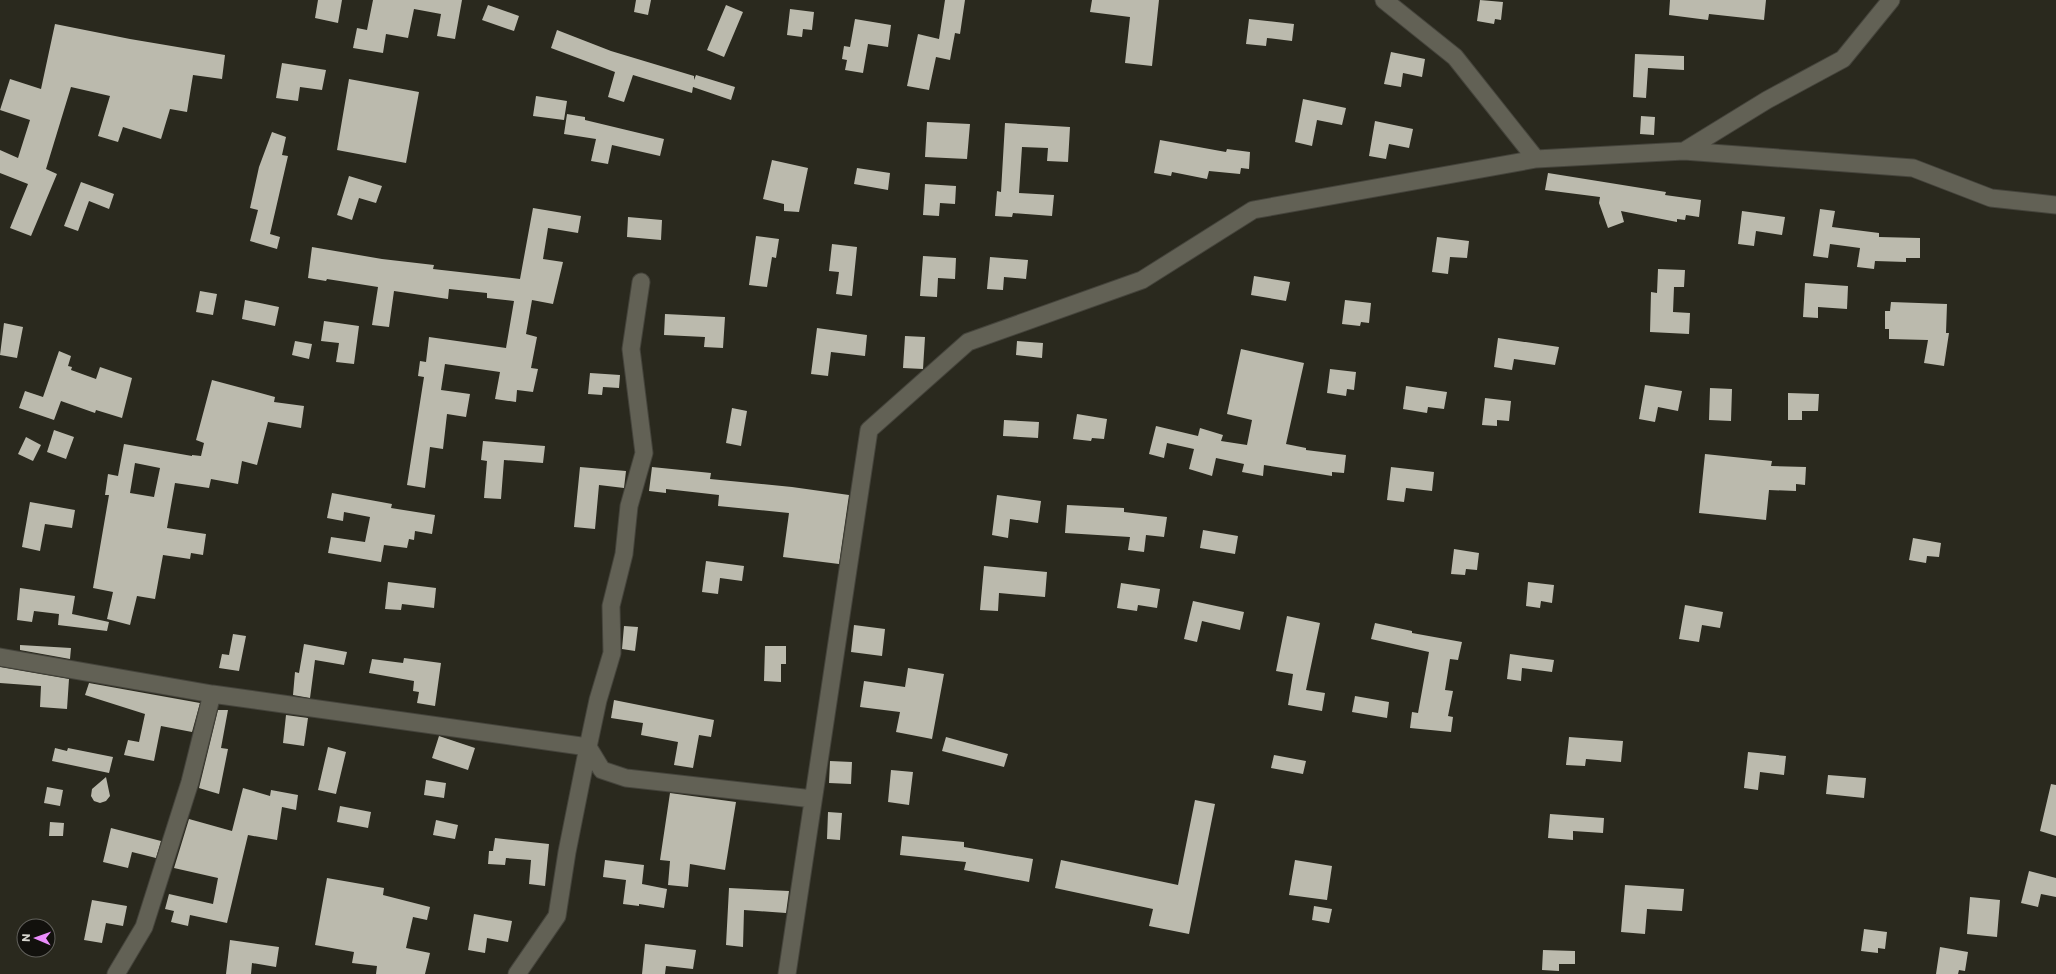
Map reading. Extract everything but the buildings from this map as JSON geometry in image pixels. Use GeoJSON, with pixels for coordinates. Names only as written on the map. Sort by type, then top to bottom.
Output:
{"type":"FeatureCollection","features":[{"type":"Feature","properties":{"kind":"street"},"geometry":{"type":"LineString","coordinates":[[1384,0],[1455,57],[1536,159]]}},
{"type":"Feature","properties":{"kind":"street"},"geometry":{"type":"LineString","coordinates":[[1684,151],[1767,100],[1843,58],[1891,0]]}},
{"type":"Feature","properties":{"kind":"street"},"geometry":{"type":"LineString","coordinates":[[787,974],[869,430],[968,342],[1142,280],[1253,210],[1536,159],[1684,151],[1913,168],[1991,198],[2056,205]]}},
{"type":"Feature","properties":{"kind":"street"},"geometry":{"type":"LineString","coordinates":[[517,974],[557,916],[567,852],[588,747],[598,700],[612,653],[612,606],[624,554],[628,506],[644,453],[631,349],[641,282]]}},
{"type":"Feature","properties":{"kind":"street"},"geometry":{"type":"LineString","coordinates":[[0,657],[212,694],[588,747]]}},
{"type":"Feature","properties":{"kind":"street"},"geometry":{"type":"LineString","coordinates":[[116,974],[144,927],[188,789],[212,694]]}},
{"type":"Feature","properties":{"kind":"street"},"geometry":{"type":"LineString","coordinates":[[588,747],[602,770],[626,778],[814,799]]}}]}
